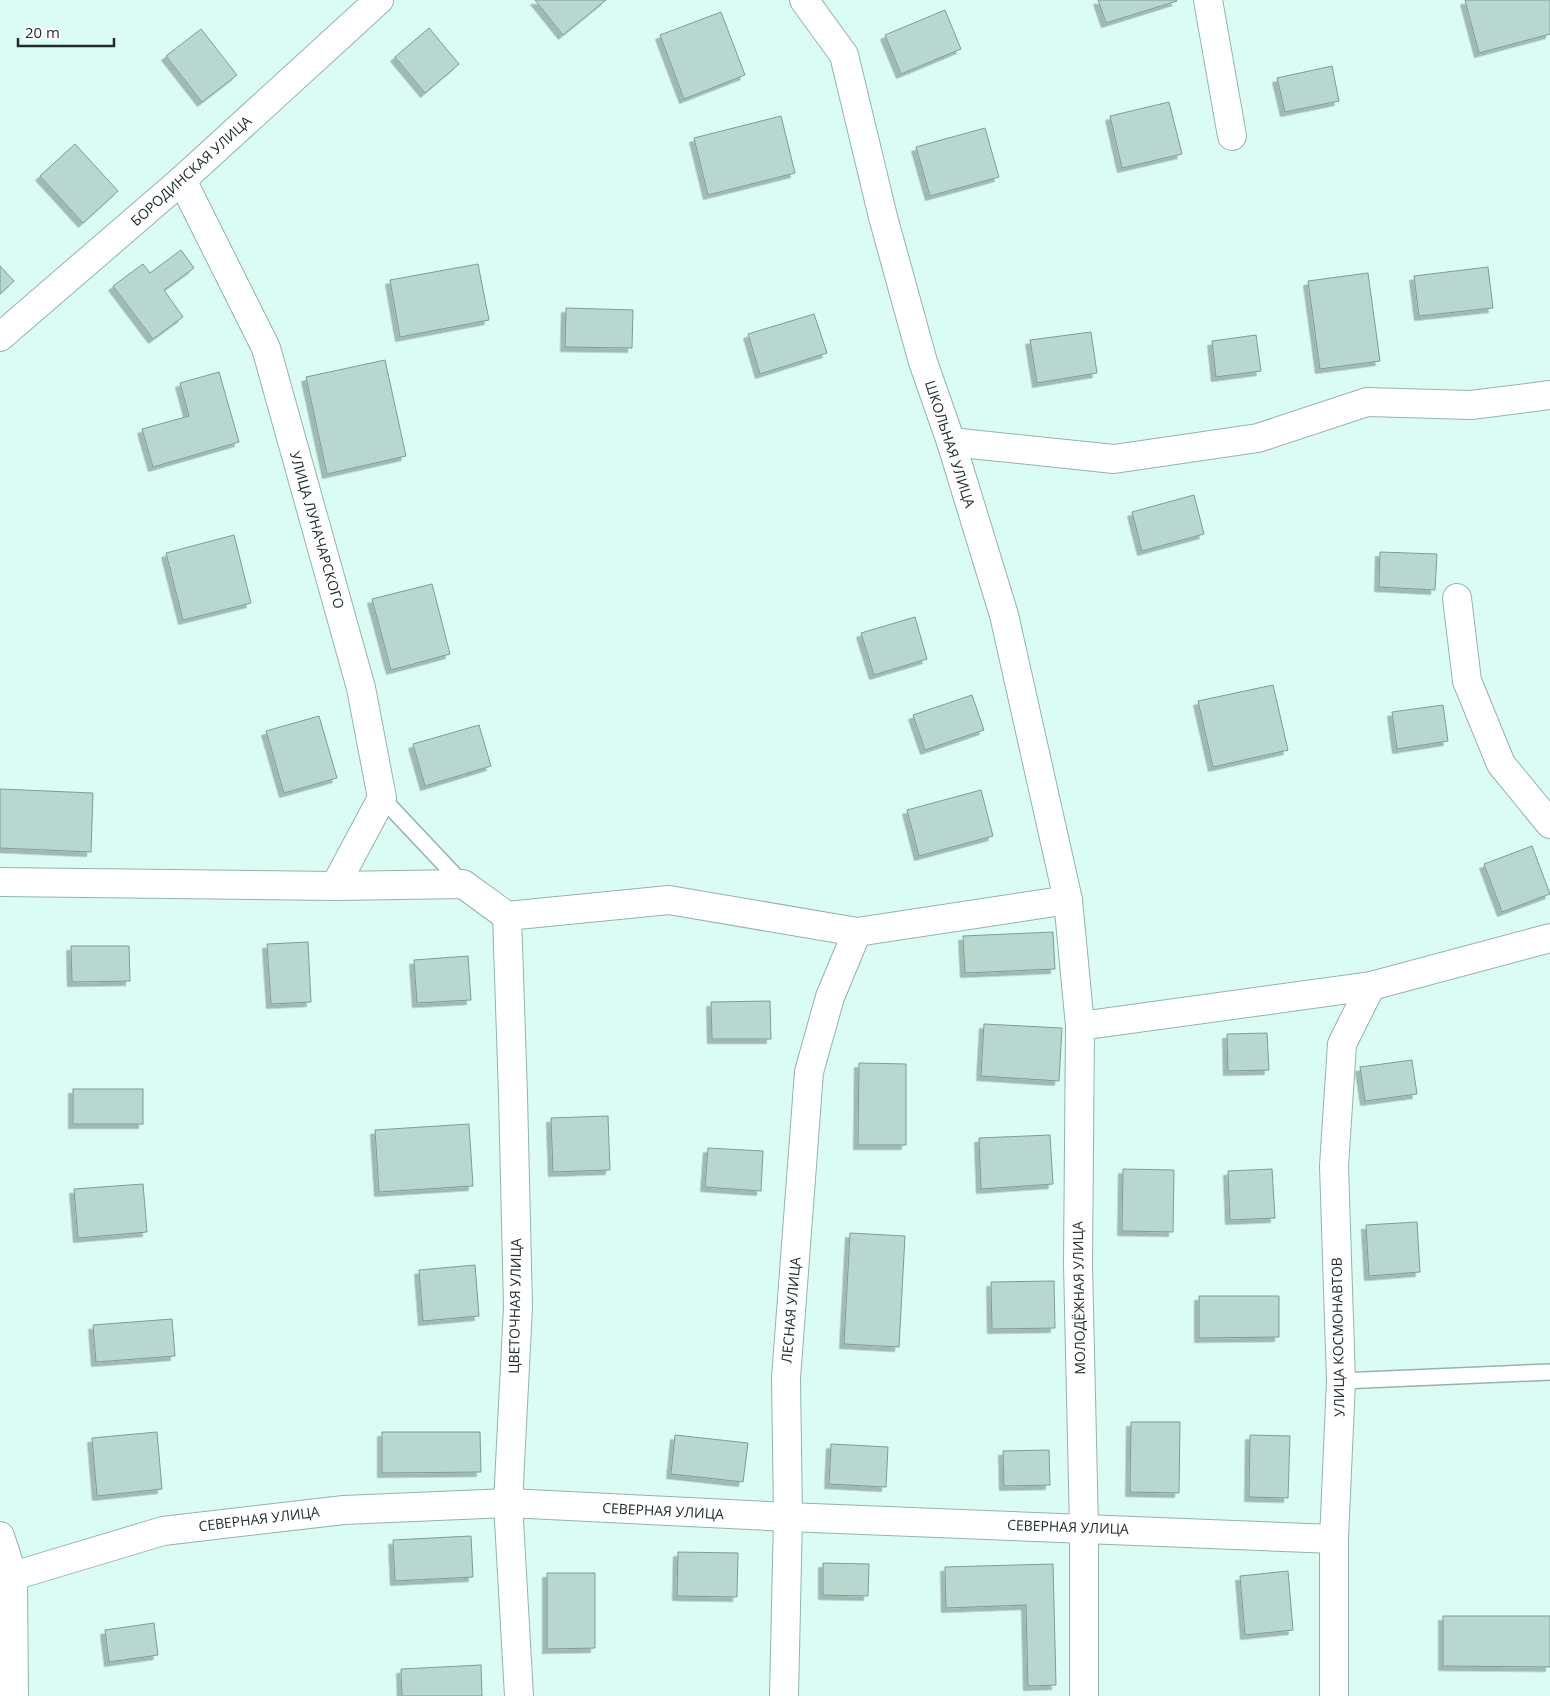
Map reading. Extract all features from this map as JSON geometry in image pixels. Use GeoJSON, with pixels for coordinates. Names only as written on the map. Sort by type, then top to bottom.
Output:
{"type":"FeatureCollection","features":[{"type":"Feature","properties":{"kind":"street","name":"БОРОДИНСКАЯ УЛИЦА"},"geometry":{"type":"LineString","coordinates":[[0,337],[182,180],[379,0]]}},
{"type":"Feature","properties":{"kind":"street","name":"ШКОЛЬНАЯ УЛИЦА"},"geometry":{"type":"LineString","coordinates":[[804,0],[844,56],[883,217],[923,362],[951,442],[1004,615],[1068,900]]}},
{"type":"Feature","properties":{"kind":"street"},"geometry":{"type":"LineString","coordinates":[[1208,0],[1232,136]]}},
{"type":"Feature","properties":{"kind":"street","name":"УЛИЦА ЛУНАЧАРСКОГО"},"geometry":{"type":"LineString","coordinates":[[182,180],[266,348],[361,688],[382,798]]}},
{"type":"Feature","properties":{"kind":"street"},"geometry":{"type":"LineString","coordinates":[[951,442],[1114,459],[1258,438],[1367,402],[1471,405],[1550,395]]}},
{"type":"Feature","properties":{"kind":"street"},"geometry":{"type":"LineString","coordinates":[[1457,598],[1467,682],[1478,709],[1501,764],[1550,824]]}},
{"type":"Feature","properties":{"kind":"street"},"geometry":{"type":"LineString","coordinates":[[335,886],[382,798]]}},
{"type":"Feature","properties":{"kind":"street"},"geometry":{"type":"LineString","coordinates":[[0,882],[335,886],[463,884],[507,916],[669,900],[857,932],[1068,900]]}},
{"type":"Feature","properties":{"kind":"street","name":"МОЛОДЁЖНАЯ УЛИЦА"},"geometry":{"type":"LineString","coordinates":[[1068,900],[1080,1026],[1078,1264],[1084,1528],[1084,1696]]}},
{"type":"Feature","properties":{"kind":"street","name":"ЦВЕТОЧНАЯ УЛИЦА"},"geometry":{"type":"LineString","coordinates":[[507,916],[514,1095],[518,1307],[508,1503],[519,1696]]}},
{"type":"Feature","properties":{"kind":"street","name":"ЛЕСНАЯ УЛИЦА"},"geometry":{"type":"LineString","coordinates":[[784,1696],[788,1517],[786,1378],[809,1072],[830,997],[857,932]]}},
{"type":"Feature","properties":{"kind":"street"},"geometry":{"type":"LineString","coordinates":[[1080,1026],[1372,986],[1550,938]]}},
{"type":"Feature","properties":{"kind":"street","name":"УЛИЦА КОСМОНАВТОВ"},"geometry":{"type":"LineString","coordinates":[[1334,1696],[1334,1539],[1342,1380],[1334,1166],[1342,1044],[1372,986]]}},
{"type":"Feature","properties":{"kind":"street","name":"СЕВЕРНАЯ УЛИЦА"},"geometry":{"type":"LineString","coordinates":[[6,1577],[163,1531],[344,1510],[508,1503],[788,1517],[1334,1539]]}},
{"type":"Feature","properties":{"kind":"street"},"geometry":{"type":"LineString","coordinates":[[0,1536],[6,1577],[14,1696]]}},
{"type":"Feature","properties":{"kind":"lane"},"geometry":{"type":"LineString","coordinates":[[382,798],[463,884]]}},
{"type":"Feature","properties":{"kind":"lane"},"geometry":{"type":"LineString","coordinates":[[1342,1380],[1550,1372]]}},
{"type":"Feature","properties":{"kind":"building"},"geometry":{"type":"Polygon","coordinates":[[[535,0],[606,0],[563,35],[535,0]]]}},
{"type":"Feature","properties":{"kind":"building"},"geometry":{"type":"Polygon","coordinates":[[[1098,0],[1176,0],[1177,1],[1106,23],[1098,0]]]}},
{"type":"Feature","properties":{"kind":"building"},"geometry":{"type":"Polygon","coordinates":[[[1465,0],[1550,0],[1550,34],[1479,53],[1465,0]]]}},
{"type":"Feature","properties":{"kind":"building"},"geometry":{"type":"Polygon","coordinates":[[[945,10],[961,49],[901,74],[885,35],[945,10]]]}},
{"type":"Feature","properties":{"kind":"building"},"geometry":{"type":"Polygon","coordinates":[[[721,12],[745,75],[684,99],[660,35],[721,12]]]}},
{"type":"Feature","properties":{"kind":"building"},"geometry":{"type":"Polygon","coordinates":[[[429,28],[459,64],[425,93],[395,57],[429,28]]]}},
{"type":"Feature","properties":{"kind":"building"},"geometry":{"type":"Polygon","coordinates":[[[201,29],[237,75],[202,102],[166,56],[201,29]]]}},
{"type":"Feature","properties":{"kind":"building"},"geometry":{"type":"Polygon","coordinates":[[[1332,66],[1339,101],[1285,112],[1277,78],[1332,66]]]}},
{"type":"Feature","properties":{"kind":"building"},"geometry":{"type":"Polygon","coordinates":[[[1169,102],[1182,154],[1122,168],[1110,116],[1169,102]]]}},
{"type":"Feature","properties":{"kind":"building"},"geometry":{"type":"Polygon","coordinates":[[[781,116],[795,173],[708,195],[694,138],[781,116]]]}},
{"type":"Feature","properties":{"kind":"building"},"geometry":{"type":"Polygon","coordinates":[[[985,128],[999,177],[930,196],[916,147],[985,128]]]}},
{"type":"Feature","properties":{"kind":"building"},"geometry":{"type":"Polygon","coordinates":[[[75,144],[118,191],[83,223],[40,176],[75,144]]]}},
{"type":"Feature","properties":{"kind":"building"},"geometry":{"type":"Polygon","coordinates":[[[181,250],[194,268],[164,290],[183,317],[153,339],[113,286],[143,264],[150,273],[181,250]]]}},
{"type":"Feature","properties":{"kind":"building"},"geometry":{"type":"Polygon","coordinates":[[[478,264],[489,320],[400,337],[390,280],[478,264]]]}},
{"type":"Feature","properties":{"kind":"building"},"geometry":{"type":"Polygon","coordinates":[[[0,266],[14,281],[0,294],[0,266]]]}},
{"type":"Feature","properties":{"kind":"building"},"geometry":{"type":"Polygon","coordinates":[[[1488,267],[1493,308],[1419,316],[1414,276],[1488,267]]]}},
{"type":"Feature","properties":{"kind":"building"},"geometry":{"type":"Polygon","coordinates":[[[1368,273],[1380,361],[1320,369],[1308,281],[1368,273]]]}},
{"type":"Feature","properties":{"kind":"building"},"geometry":{"type":"Polygon","coordinates":[[[566,308],[633,310],[632,348],[565,347],[566,308]]]}},
{"type":"Feature","properties":{"kind":"building"},"geometry":{"type":"Polygon","coordinates":[[[814,314],[827,353],[760,374],[748,334],[814,314]]]}},
{"type":"Feature","properties":{"kind":"building"},"geometry":{"type":"Polygon","coordinates":[[[1091,332],[1097,373],[1037,383],[1030,340],[1091,332]]]}},
{"type":"Feature","properties":{"kind":"building"},"geometry":{"type":"Polygon","coordinates":[[[1256,335],[1261,371],[1216,377],[1212,341],[1256,335]]]}},
{"type":"Feature","properties":{"kind":"building"},"geometry":{"type":"Polygon","coordinates":[[[385,360],[406,456],[327,474],[306,377],[385,360]]]}},
{"type":"Feature","properties":{"kind":"building"},"geometry":{"type":"Polygon","coordinates":[[[219,372],[239,442],[153,467],[142,429],[189,416],[180,383],[219,372]]]}},
{"type":"Feature","properties":{"kind":"building"},"geometry":{"type":"Polygon","coordinates":[[[1194,495],[1204,534],[1142,551],[1132,512],[1194,495]]]}},
{"type":"Feature","properties":{"kind":"building"},"geometry":{"type":"Polygon","coordinates":[[[234,535],[251,603],[183,620],[166,553],[234,535]]]}},
{"type":"Feature","properties":{"kind":"building"},"geometry":{"type":"Polygon","coordinates":[[[1380,552],[1437,554],[1435,590],[1379,587],[1380,552]]]}},
{"type":"Feature","properties":{"kind":"building"},"geometry":{"type":"Polygon","coordinates":[[[432,584],[450,654],[391,670],[372,599],[432,584]]]}},
{"type":"Feature","properties":{"kind":"building"},"geometry":{"type":"Polygon","coordinates":[[[915,617],[927,659],[874,675],[861,633],[915,617]]]}},
{"type":"Feature","properties":{"kind":"building"},"geometry":{"type":"Polygon","coordinates":[[[1273,685],[1288,750],[1213,767],[1198,701],[1273,685]]]}},
{"type":"Feature","properties":{"kind":"building"},"geometry":{"type":"Polygon","coordinates":[[[972,695],[984,730],[925,750],[913,715],[972,695]]]}},
{"type":"Feature","properties":{"kind":"building"},"geometry":{"type":"Polygon","coordinates":[[[1443,705],[1448,741],[1397,749],[1392,712],[1443,705]]]}},
{"type":"Feature","properties":{"kind":"building"},"geometry":{"type":"Polygon","coordinates":[[[319,716],[337,778],[284,793],[266,731],[319,716]]]}},
{"type":"Feature","properties":{"kind":"building"},"geometry":{"type":"Polygon","coordinates":[[[479,725],[491,766],[425,786],[413,744],[479,725]]]}},
{"type":"Feature","properties":{"kind":"building"},"geometry":{"type":"Polygon","coordinates":[[[0,789],[93,793],[91,852],[0,848],[0,789]]]}},
{"type":"Feature","properties":{"kind":"building"},"geometry":{"type":"Polygon","coordinates":[[[981,790],[993,836],[919,856],[907,810],[981,790]]]}},
{"type":"Feature","properties":{"kind":"building"},"geometry":{"type":"Polygon","coordinates":[[[1532,846],[1550,894],[1502,912],[1484,864],[1532,846]]]}},
{"type":"Feature","properties":{"kind":"building"},"geometry":{"type":"Polygon","coordinates":[[[1053,932],[1055,969],[965,973],[963,936],[1053,932]]]}},
{"type":"Feature","properties":{"kind":"building"},"geometry":{"type":"Polygon","coordinates":[[[308,942],[311,1002],[271,1004],[267,944],[308,942]]]}},
{"type":"Feature","properties":{"kind":"building"},"geometry":{"type":"Polygon","coordinates":[[[71,946],[129,946],[130,981],[72,982],[71,946]]]}},
{"type":"Feature","properties":{"kind":"building"},"geometry":{"type":"Polygon","coordinates":[[[468,956],[471,1000],[417,1003],[414,960],[468,956]]]}},
{"type":"Feature","properties":{"kind":"building"},"geometry":{"type":"Polygon","coordinates":[[[770,1001],[771,1039],[712,1039],[711,1002],[770,1001]]]}},
{"type":"Feature","properties":{"kind":"building"},"geometry":{"type":"Polygon","coordinates":[[[984,1024],[1062,1028],[1059,1081],[981,1076],[984,1024]]]}},
{"type":"Feature","properties":{"kind":"building"},"geometry":{"type":"Polygon","coordinates":[[[1267,1033],[1269,1070],[1228,1071],[1227,1034],[1267,1033]]]}},
{"type":"Feature","properties":{"kind":"building"},"geometry":{"type":"Polygon","coordinates":[[[1412,1060],[1417,1094],[1365,1101],[1360,1067],[1412,1060]]]}},
{"type":"Feature","properties":{"kind":"building"},"geometry":{"type":"Polygon","coordinates":[[[859,1063],[906,1064],[906,1145],[858,1145],[859,1063]]]}},
{"type":"Feature","properties":{"kind":"building"},"geometry":{"type":"Polygon","coordinates":[[[73,1089],[143,1089],[143,1124],[73,1124],[73,1089]]]}},
{"type":"Feature","properties":{"kind":"building"},"geometry":{"type":"Polygon","coordinates":[[[608,1116],[610,1170],[553,1172],[551,1118],[608,1116]]]}},
{"type":"Feature","properties":{"kind":"building"},"geometry":{"type":"Polygon","coordinates":[[[469,1124],[473,1186],[379,1192],[375,1130],[469,1124]]]}},
{"type":"Feature","properties":{"kind":"building"},"geometry":{"type":"Polygon","coordinates":[[[1050,1135],[1053,1184],[981,1189],[979,1138],[1050,1135]]]}},
{"type":"Feature","properties":{"kind":"building"},"geometry":{"type":"Polygon","coordinates":[[[708,1148],[763,1151],[761,1191],[705,1187],[708,1148]]]}},
{"type":"Feature","properties":{"kind":"building"},"geometry":{"type":"Polygon","coordinates":[[[1123,1169],[1174,1170],[1173,1232],[1122,1231],[1123,1169]]]}},
{"type":"Feature","properties":{"kind":"building"},"geometry":{"type":"Polygon","coordinates":[[[1272,1169],[1275,1218],[1230,1220],[1228,1171],[1272,1169]]]}},
{"type":"Feature","properties":{"kind":"building"},"geometry":{"type":"Polygon","coordinates":[[[143,1184],[147,1232],[78,1238],[74,1189],[143,1184]]]}},
{"type":"Feature","properties":{"kind":"building"},"geometry":{"type":"Polygon","coordinates":[[[1417,1222],[1420,1272],[1369,1276],[1366,1225],[1417,1222]]]}},
{"type":"Feature","properties":{"kind":"building"},"geometry":{"type":"Polygon","coordinates":[[[850,1233],[905,1236],[899,1347],[844,1344],[850,1233]]]}},
{"type":"Feature","properties":{"kind":"building"},"geometry":{"type":"Polygon","coordinates":[[[475,1265],[479,1316],[423,1321],[419,1270],[475,1265]]]}},
{"type":"Feature","properties":{"kind":"building"},"geometry":{"type":"Polygon","coordinates":[[[1054,1281],[1055,1328],[992,1329],[991,1282],[1054,1281]]]}},
{"type":"Feature","properties":{"kind":"building"},"geometry":{"type":"Polygon","coordinates":[[[1199,1296],[1279,1296],[1279,1337],[1199,1338],[1199,1296]]]}},
{"type":"Feature","properties":{"kind":"building"},"geometry":{"type":"Polygon","coordinates":[[[172,1319],[175,1356],[96,1362],[93,1325],[172,1319]]]}},
{"type":"Feature","properties":{"kind":"building"},"geometry":{"type":"Polygon","coordinates":[[[1131,1422],[1180,1422],[1179,1493],[1130,1492],[1131,1422]]]}},
{"type":"Feature","properties":{"kind":"building"},"geometry":{"type":"Polygon","coordinates":[[[157,1432],[162,1489],[97,1496],[92,1438],[157,1432]]]}},
{"type":"Feature","properties":{"kind":"building"},"geometry":{"type":"Polygon","coordinates":[[[382,1432],[480,1432],[481,1472],[382,1473],[382,1432]]]}},
{"type":"Feature","properties":{"kind":"building"},"geometry":{"type":"Polygon","coordinates":[[[675,1435],[748,1443],[743,1482],[671,1474],[675,1435]]]}},
{"type":"Feature","properties":{"kind":"building"},"geometry":{"type":"Polygon","coordinates":[[[1250,1435],[1290,1436],[1288,1498],[1249,1497],[1250,1435]]]}},
{"type":"Feature","properties":{"kind":"building"},"geometry":{"type":"Polygon","coordinates":[[[831,1444],[888,1447],[886,1487],[829,1484],[831,1444]]]}},
{"type":"Feature","properties":{"kind":"building"},"geometry":{"type":"Polygon","coordinates":[[[1049,1450],[1050,1485],[1004,1486],[1003,1451],[1049,1450]]]}},
{"type":"Feature","properties":{"kind":"building"},"geometry":{"type":"Polygon","coordinates":[[[471,1536],[473,1577],[395,1581],[393,1540],[471,1536]]]}},
{"type":"Feature","properties":{"kind":"building"},"geometry":{"type":"Polygon","coordinates":[[[678,1552],[738,1553],[737,1597],[677,1596],[678,1552]]]}},
{"type":"Feature","properties":{"kind":"building"},"geometry":{"type":"Polygon","coordinates":[[[823,1563],[869,1564],[868,1596],[823,1595],[823,1563]]]}},
{"type":"Feature","properties":{"kind":"building"},"geometry":{"type":"Polygon","coordinates":[[[1053,1564],[1056,1685],[1028,1686],[1026,1605],[946,1608],[945,1567],[1053,1564]]]}},
{"type":"Feature","properties":{"kind":"building"},"geometry":{"type":"Polygon","coordinates":[[[1288,1571],[1293,1630],[1245,1635],[1240,1576],[1288,1571]]]}},
{"type":"Feature","properties":{"kind":"building"},"geometry":{"type":"Polygon","coordinates":[[[547,1573],[595,1573],[595,1648],[547,1649],[547,1573]]]}},
{"type":"Feature","properties":{"kind":"building"},"geometry":{"type":"Polygon","coordinates":[[[1443,1616],[1550,1616],[1550,1667],[1443,1666],[1443,1616]]]}},
{"type":"Feature","properties":{"kind":"building"},"geometry":{"type":"Polygon","coordinates":[[[154,1623],[158,1655],[109,1662],[105,1630],[154,1623]]]}},
{"type":"Feature","properties":{"kind":"building"},"geometry":{"type":"Polygon","coordinates":[[[481,1665],[482,1696],[402,1696],[401,1669],[481,1665]]]}}]}
